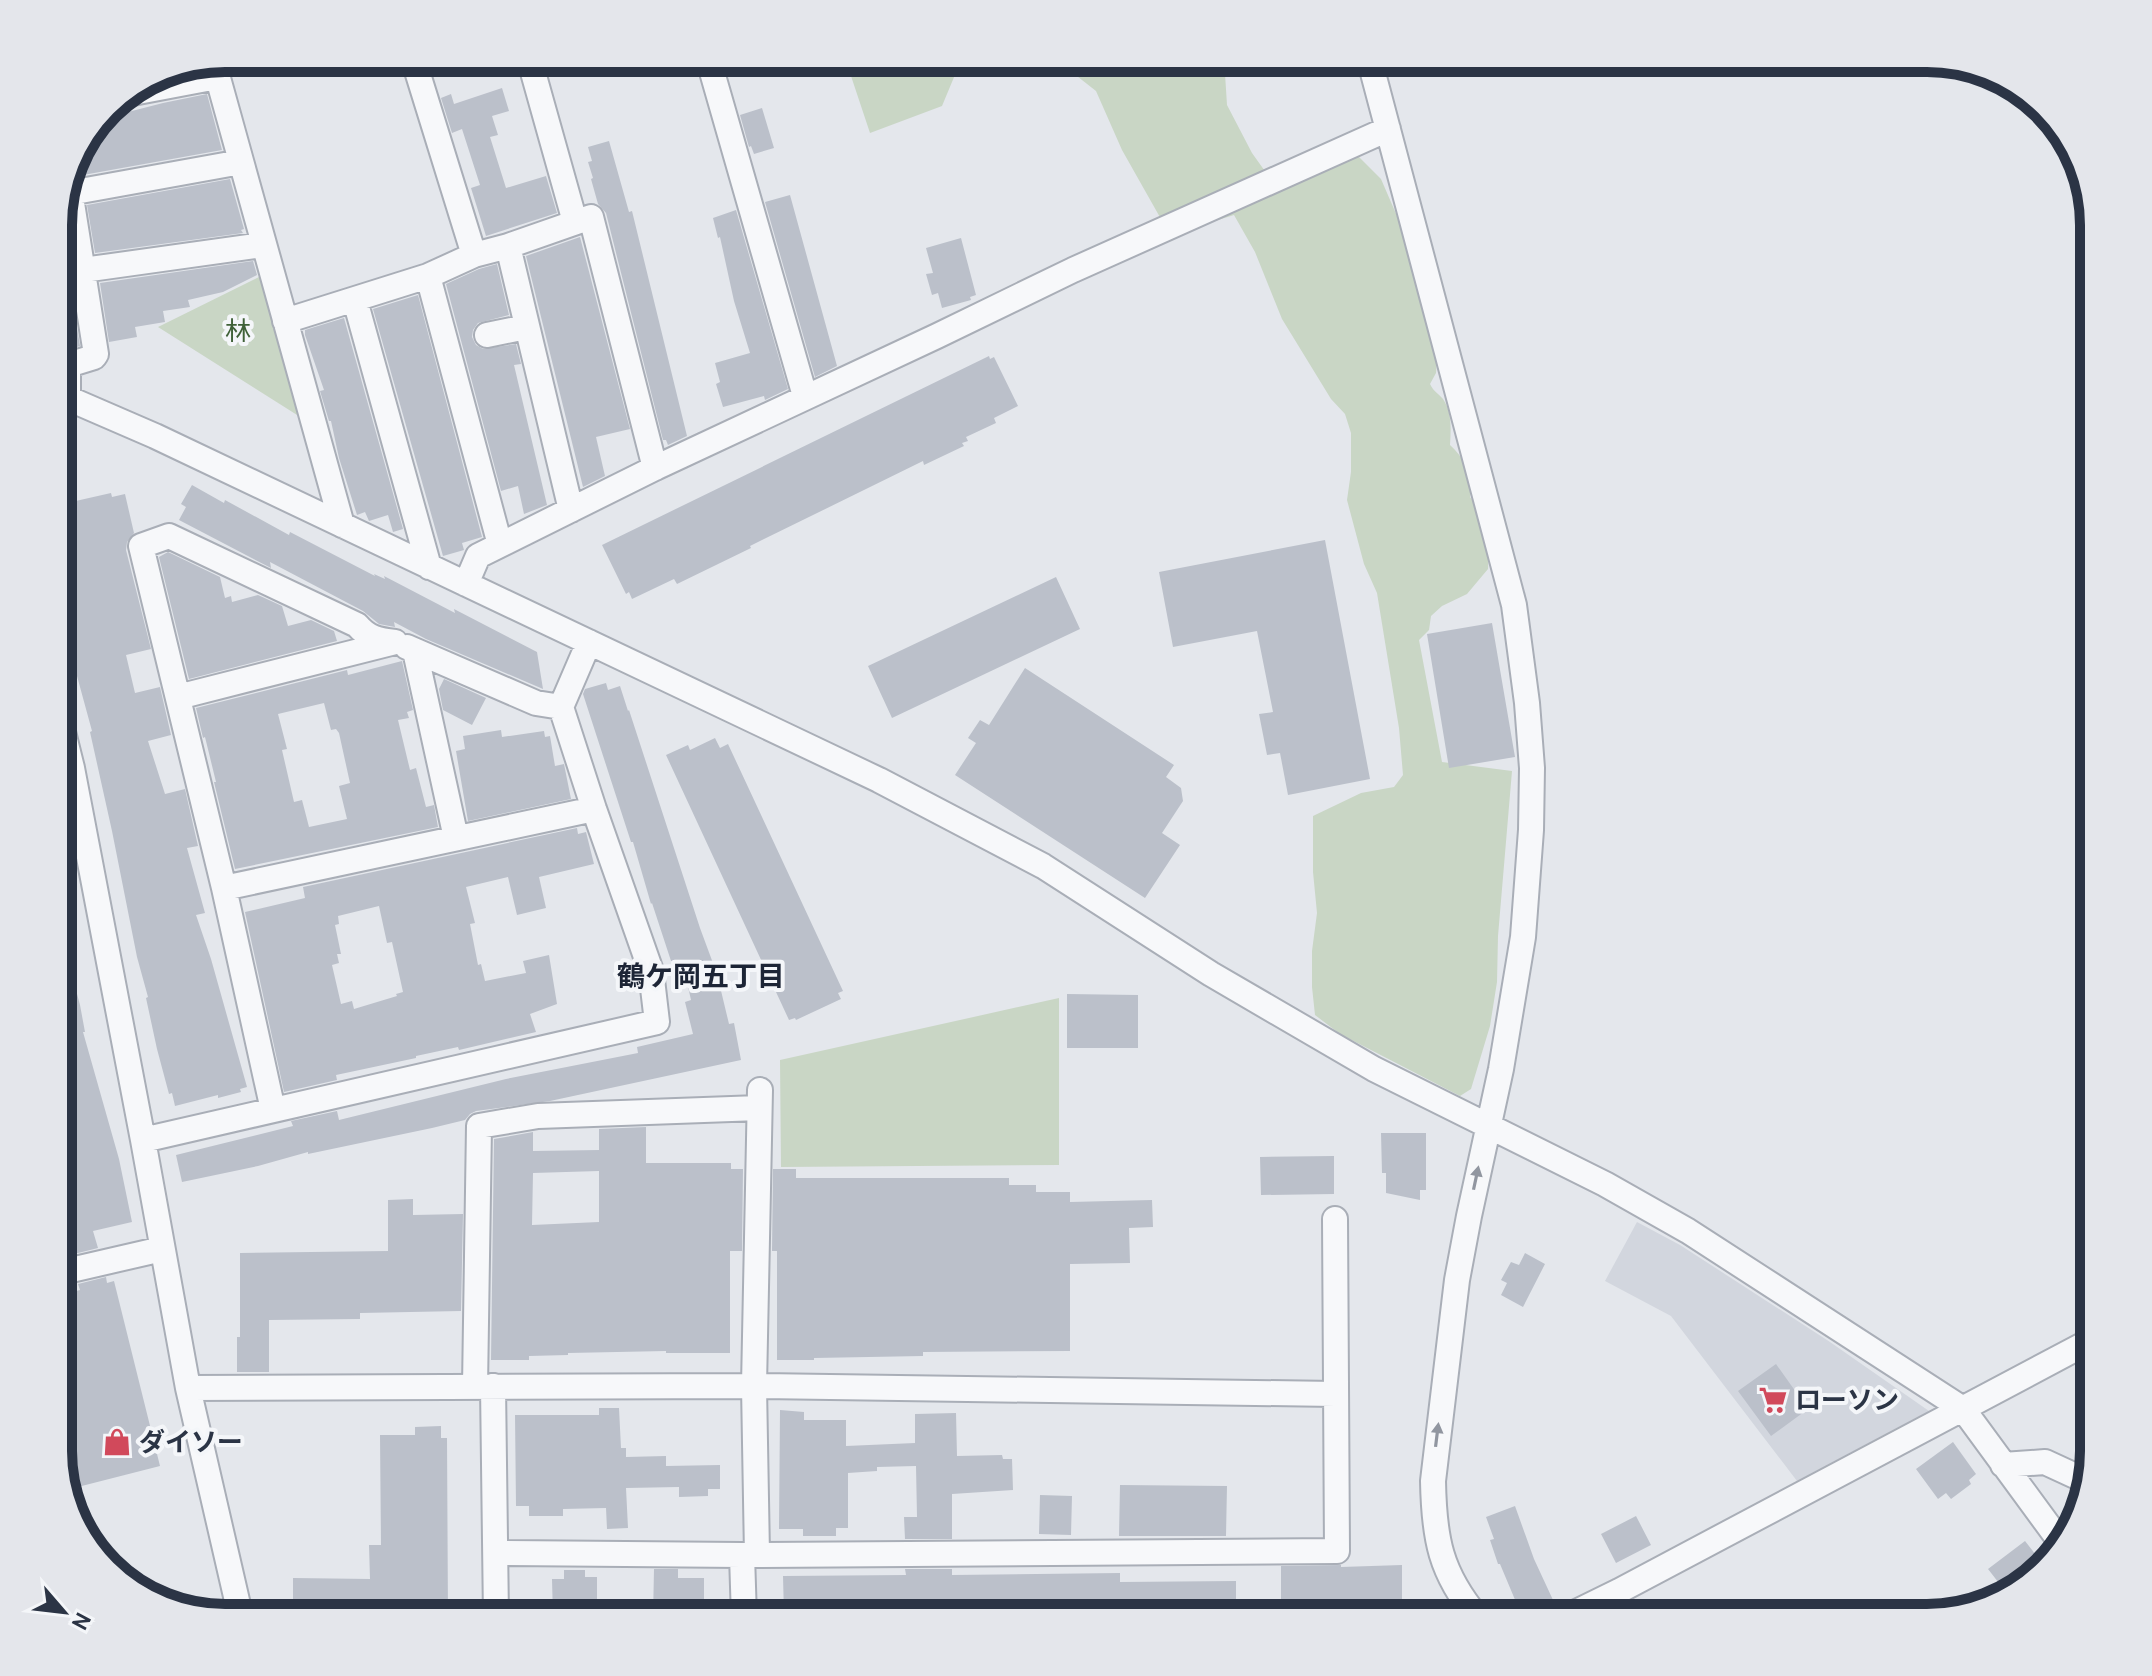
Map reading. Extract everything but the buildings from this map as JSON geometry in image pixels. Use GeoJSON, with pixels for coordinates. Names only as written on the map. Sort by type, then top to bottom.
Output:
{"type":"FeatureCollection","features":[{"type":"Feature","properties":{"kind":"street"},"geometry":{"type":"LineString","coordinates":[[216,72],[342,525]]}},
{"type":"Feature","properties":{"kind":"street"},"geometry":{"type":"LineString","coordinates":[[417,72],[474,255]]}},
{"type":"Feature","properties":{"kind":"street"},"geometry":{"type":"LineString","coordinates":[[533,72],[575,222]]}},
{"type":"Feature","properties":{"kind":"street"},"geometry":{"type":"LineString","coordinates":[[712,72],[805,396]]}},
{"type":"Feature","properties":{"kind":"street"},"geometry":{"type":"LineString","coordinates":[[1373,72],[1514,605],[1532,768],[1527,899],[1501,1069],[1452,1312],[1433,1481],[1438,1543],[1445,1568],[1466,1604]]}},
{"type":"Feature","properties":{"kind":"street"},"geometry":{"type":"LineString","coordinates":[[466,584],[478,556],[655,468],[1073,270],[1388,129]]}},
{"type":"Feature","properties":{"kind":"street"},"geometry":{"type":"LineString","coordinates":[[76,192],[241,162]]}},
{"type":"Feature","properties":{"kind":"street"},"geometry":{"type":"LineString","coordinates":[[72,364],[96,356],[73,208]]}},
{"type":"Feature","properties":{"kind":"street"},"geometry":{"type":"LineString","coordinates":[[285,321],[428,276],[474,255],[591,217],[655,468]]}},
{"type":"Feature","properties":{"kind":"street"},"geometry":{"type":"LineString","coordinates":[[83,270],[263,245]]}},
{"type":"Feature","properties":{"kind":"street"},"geometry":{"type":"LineString","coordinates":[[508,246],[571,510]]}},
{"type":"Feature","properties":{"kind":"street"},"geometry":{"type":"LineString","coordinates":[[428,276],[500,545]]}},
{"type":"Feature","properties":{"kind":"street"},"geometry":{"type":"LineString","coordinates":[[355,300],[429,567]]}},
{"type":"Feature","properties":{"kind":"street"},"geometry":{"type":"LineString","coordinates":[[487,335],[526,327]]}},
{"type":"Feature","properties":{"kind":"street"},"geometry":{"type":"LineString","coordinates":[[72,400],[155,436],[879,780],[1043,866],[1211,974],[1374,1069],[1605,1184],[1688,1231],[1963,1409],[2055,1534]]}},
{"type":"Feature","properties":{"kind":"street"},"geometry":{"type":"LineString","coordinates":[[273,1110],[224,888],[141,546],[169,536],[357,625],[377,640],[405,646],[536,703],[561,707]]}},
{"type":"Feature","properties":{"kind":"street"},"geometry":{"type":"LineString","coordinates":[[143,1140],[657,1022],[651,971],[561,707],[589,642]]}},
{"type":"Feature","properties":{"kind":"street"},"geometry":{"type":"LineString","coordinates":[[178,697],[405,646]]}},
{"type":"Feature","properties":{"kind":"street"},"geometry":{"type":"LineString","coordinates":[[405,646],[456,838]]}},
{"type":"Feature","properties":{"kind":"street"},"geometry":{"type":"LineString","coordinates":[[72,805],[143,1140],[188,1388],[238,1604]]}},
{"type":"Feature","properties":{"kind":"street"},"geometry":{"type":"LineString","coordinates":[[224,888],[594,809]]}},
{"type":"Feature","properties":{"kind":"street"},"geometry":{"type":"LineString","coordinates":[[496,1604],[496,1553],[484,1387],[479,1126],[538,1116],[759,1099],[750,1555],[745,1604]]}},
{"type":"Feature","properties":{"kind":"street"},"geometry":{"type":"LineString","coordinates":[[496,1553],[750,1555],[1337,1551],[1335,1219]]}},
{"type":"Feature","properties":{"kind":"street"},"geometry":{"type":"LineString","coordinates":[[72,1270],[162,1249]]}},
{"type":"Feature","properties":{"kind":"street"},"geometry":{"type":"LineString","coordinates":[[1593,1604],[2080,1346]]}},
{"type":"Feature","properties":{"kind":"street"},"geometry":{"type":"LineString","coordinates":[[188,1388],[754,1386],[1335,1394]]}},
{"type":"Feature","properties":{"kind":"street"},"geometry":{"type":"LineString","coordinates":[[2003,1465],[2045,1462],[2078,1477]]}},
{"type":"Feature","properties":{"kind":"shaded area"},"geometry":{"type":"Polygon","coordinates":[[[1637,1222],[1680,1245],[1830,1342],[1929,1411],[1797,1481],[1671,1316],[1605,1281],[1637,1222]]]}},
{"type":"Feature","properties":{"kind":"green space"},"geometry":{"type":"Polygon","coordinates":[[[850,72],[956,72],[942,106],[870,133],[850,72]]]}},
{"type":"Feature","properties":{"kind":"green space"},"geometry":{"type":"Polygon","coordinates":[[[1072,72],[1225,72],[1227,105],[1252,153],[1277,188],[1357,155],[1381,179],[1400,223],[1437,360],[1436,373],[1430,384],[1448,409],[1450,445],[1467,468],[1470,497],[1482,513],[1489,546],[1488,569],[1467,594],[1442,606],[1431,616],[1429,630],[1419,640],[1442,762],[1512,771],[1497,982],[1490,1026],[1471,1089],[1460,1096],[1340,1034],[1315,1015],[1312,951],[1317,913],[1313,816],[1361,793],[1394,787],[1403,775],[1399,728],[1377,593],[1364,564],[1347,500],[1351,433],[1345,414],[1331,399],[1282,319],[1255,252],[1234,215],[1170,235],[1122,150],[1096,91],[1072,72]]]}},
{"type":"Feature","properties":{"kind":"green space","name":"林"},"geometry":{"type":"Polygon","coordinates":[[[265,274],[305,420],[158,327],[265,274]]]}},
{"type":"Feature","properties":{"kind":"green space"},"geometry":{"type":"Polygon","coordinates":[[[1059,998],[1059,1165],[781,1167],[780,1060],[1059,998]]]}},
{"type":"Feature","properties":{"kind":"place","name":"ローソン"},"geometry":{"type":"Point","coordinates":[1773,1400]}},
{"type":"Feature","properties":{"kind":"place","name":"ダイソー"},"geometry":{"type":"Point","coordinates":[117,1442]}},
{"type":"Feature","properties":{"kind":"district","name":"鶴ケ岡五丁目"},"geometry":{"type":"Point","coordinates":[701,976]}}]}
